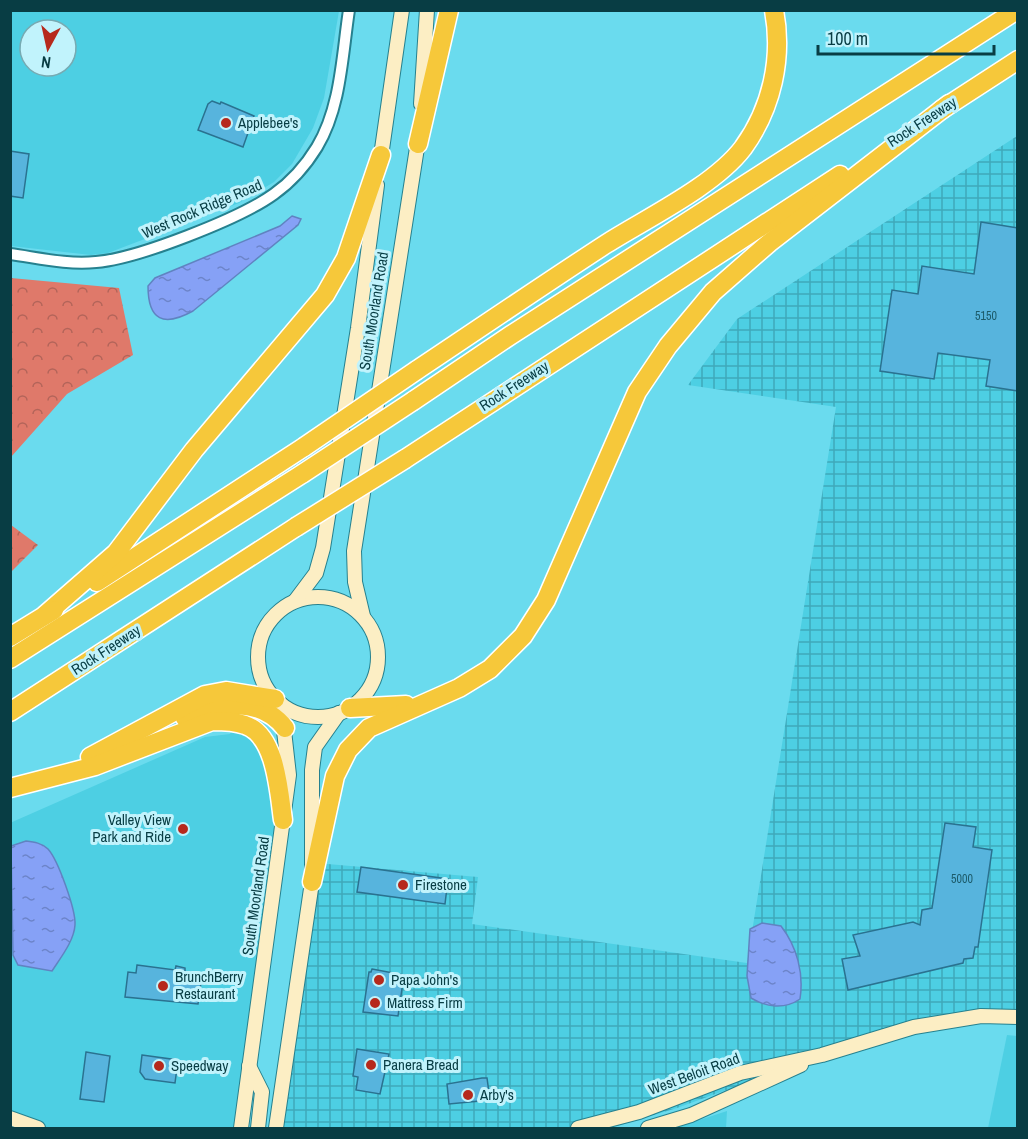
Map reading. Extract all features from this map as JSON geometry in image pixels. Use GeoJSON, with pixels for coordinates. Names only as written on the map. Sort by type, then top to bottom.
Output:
{"type":"FeatureCollection","features":[{"type":"Feature","properties":{"kind":"highway"},"geometry":{"type":"LineString","coordinates":[[418,144],[449,10]]}},
{"type":"Feature","properties":{"kind":"highway"},"geometry":{"type":"LineString","coordinates":[[10,637],[304,447],[572,267],[717,174],[743,148],[764,111],[776,72],[778,33],[774,10]]}},
{"type":"Feature","properties":{"kind":"highway"},"geometry":{"type":"LineString","coordinates":[[10,659],[302,474],[511,335],[1017,10]]}},
{"type":"Feature","properties":{"kind":"highway","name":"Rock Freeway"},"geometry":{"type":"LineString","coordinates":[[10,712],[405,459],[1017,60]]}},
{"type":"Feature","properties":{"kind":"highway"},"geometry":{"type":"LineString","coordinates":[[312,882],[335,776],[348,750],[369,728],[459,688],[490,669],[523,636],[546,600],[637,392],[668,346],[713,292],[769,243],[949,104]]}},
{"type":"Feature","properties":{"kind":"highway"},"geometry":{"type":"LineString","coordinates":[[45,615],[116,553],[194,450],[325,295],[346,258],[381,155]]}},
{"type":"Feature","properties":{"kind":"highway"},"geometry":{"type":"LineString","coordinates":[[59,774],[205,695],[226,691],[278,702]]}},
{"type":"Feature","properties":{"kind":"highway"},"geometry":{"type":"LineString","coordinates":[[345,711],[387,708],[431,700]]}},
{"type":"Feature","properties":{"kind":"highway"},"geometry":{"type":"LineString","coordinates":[[107,748],[203,710],[220,706],[253,707],[270,713],[285,728]]}},
{"type":"Feature","properties":{"kind":"highway"},"geometry":{"type":"LineString","coordinates":[[10,788],[95,766],[212,721],[246,725],[259,734],[271,755],[284,820]]}},
{"type":"Feature","properties":{"kind":"main road","name":"South Moorland Road"},"geometry":{"type":"LineString","coordinates":[[295,601],[316,573],[323,548],[358,328],[402,10]]}},
{"type":"Feature","properties":{"kind":"main road","name":"South Moorland Road"},"geometry":{"type":"LineString","coordinates":[[363,616],[356,582],[354,550],[418,144],[427,10]]}},
{"type":"Feature","properties":{"kind":"main road"},"geometry":{"type":"LineString","coordinates":[[286,1128],[277,1122],[312,882],[312,770],[315,747],[345,711],[364,697],[373,682],[378,666],[378,648],[373,631],[363,616],[349,605],[332,598],[313,596],[295,601],[278,612],[266,627],[259,645],[258,665],[264,683],[278,702],[299,714],[319,717],[345,711]]}},
{"type":"Feature","properties":{"kind":"main road","name":"South Moorland Road"},"geometry":{"type":"LineString","coordinates":[[239,1125],[289,775],[285,728],[278,702]]}},
{"type":"Feature","properties":{"kind":"main road","name":"West Beloit Road"},"geometry":{"type":"LineString","coordinates":[[578,1128],[639,1112],[740,1073],[822,1055],[914,1028],[981,1016],[1017,1017]]}},
{"type":"Feature","properties":{"kind":"main road","name":"West Beloit Road"},"geometry":{"type":"LineString","coordinates":[[648,1128],[691,1115],[822,1055]]}},
{"type":"Feature","properties":{"kind":"main road"},"geometry":{"type":"LineString","coordinates":[[249,1066],[262,1092],[258,1128]]}},
{"type":"Feature","properties":{"kind":"main road"},"geometry":{"type":"LineString","coordinates":[[10,1118],[38,1128]]}},
{"type":"Feature","properties":{"kind":"street","name":"West Rock Ridge Road"},"geometry":{"type":"LineString","coordinates":[[10,254],[67,263],[113,260],[213,224],[273,195],[303,166],[325,131],[338,86],[349,10]]}},
{"type":"Feature","properties":{"kind":"shaded area"},"geometry":{"type":"Polygon","coordinates":[[[11,11],[339,11],[324,98],[313,128],[292,164],[274,182],[239,203],[108,253],[91,255],[11,246],[11,11]]]}},
{"type":"Feature","properties":{"kind":"shaded area"},"geometry":{"type":"Polygon","coordinates":[[[1017,136],[1017,1017],[981,1016],[822,1055],[677,1108],[611,1128],[276,1128],[316,863],[478,877],[472,924],[747,963],[836,407],[688,385],[737,319],[1017,136]]]}},
{"type":"Feature","properties":{"kind":"shaded area"},"geometry":{"type":"Polygon","coordinates":[[[236,723],[259,734],[283,820],[241,1128],[11,1128],[10,823],[205,737],[230,734],[236,723]]]}},
{"type":"Feature","properties":{"kind":"shaded area"},"geometry":{"type":"Polygon","coordinates":[[[1007,1035],[1017,1036],[1017,1128],[988,1128],[1007,1035]]]}},
{"type":"Feature","properties":{"kind":"shaded area"},"geometry":{"type":"Polygon","coordinates":[[[727,1111],[726,1128],[675,1128],[727,1111]]]}},
{"type":"Feature","properties":{"kind":"green space"},"geometry":{"type":"Polygon","coordinates":[[[11,278],[119,288],[133,355],[67,394],[11,457],[11,278]]]}},
{"type":"Feature","properties":{"kind":"green space"},"geometry":{"type":"Polygon","coordinates":[[[11,525],[38,545],[11,572],[11,525]]]}},
{"type":"Feature","properties":{"kind":"water"},"geometry":{"type":"Polygon","coordinates":[[[292,216],[301,219],[298,225],[193,311],[174,319],[160,318],[155,314],[151,307],[148,286],[155,278],[280,226],[292,216]]]}},
{"type":"Feature","properties":{"kind":"water"},"geometry":{"type":"Polygon","coordinates":[[[26,841],[43,845],[52,855],[66,886],[75,918],[72,937],[52,971],[18,965],[13,955],[11,846],[26,841]]]}},
{"type":"Feature","properties":{"kind":"water"},"geometry":{"type":"Polygon","coordinates":[[[762,923],[781,926],[795,951],[800,970],[800,999],[788,1005],[763,1004],[751,998],[747,976],[750,929],[762,923]]]}},
{"type":"Feature","properties":{"kind":"building","name":"Applebee's"},"geometry":{"type":"Polygon","coordinates":[[[212,101],[220,104],[221,102],[254,116],[243,147],[198,130],[208,104],[212,101]]]}},
{"type":"Feature","properties":{"kind":"building"},"geometry":{"type":"Polygon","coordinates":[[[10,151],[29,154],[23,198],[10,196],[10,151]]]}},
{"type":"Feature","properties":{"kind":"building"},"geometry":{"type":"Polygon","coordinates":[[[981,222],[1018,228],[1018,391],[986,386],[990,360],[938,353],[934,379],[880,371],[892,290],[918,294],[922,266],[974,274],[981,222]]]}},
{"type":"Feature","properties":{"kind":"building"},"geometry":{"type":"Polygon","coordinates":[[[945,823],[976,827],[973,847],[992,850],[978,947],[975,947],[973,958],[964,959],[963,963],[848,990],[842,959],[860,956],[853,935],[913,922],[920,925],[922,910],[932,908],[945,823]]]}},
{"type":"Feature","properties":{"kind":"building","name":"Firestone"},"geometry":{"type":"Polygon","coordinates":[[[361,867],[448,879],[445,904],[357,892],[361,867]]]}},
{"type":"Feature","properties":{"kind":"building","name":"BrunchBerry Restaurant"},"geometry":{"type":"Polygon","coordinates":[[[137,965],[175,970],[176,966],[185,968],[185,973],[202,975],[198,1004],[125,997],[128,972],[136,973],[137,965]]]}},
{"type":"Feature","properties":{"kind":"building"},"geometry":{"type":"Polygon","coordinates":[[[372,969],[404,975],[398,1016],[363,1012],[369,972],[372,969]]]}},
{"type":"Feature","properties":{"kind":"building","name":"Panera Bread"},"geometry":{"type":"Polygon","coordinates":[[[357,1049],[389,1054],[380,1094],[356,1090],[358,1077],[353,1076],[357,1049]]]}},
{"type":"Feature","properties":{"kind":"building"},"geometry":{"type":"Polygon","coordinates":[[[86,1052],[110,1056],[104,1102],[80,1099],[86,1052]]]}},
{"type":"Feature","properties":{"kind":"building","name":"Speedway"},"geometry":{"type":"Polygon","coordinates":[[[142,1055],[178,1060],[175,1083],[145,1079],[140,1072],[142,1055]]]}},
{"type":"Feature","properties":{"kind":"building","name":"Arby's"},"geometry":{"type":"Polygon","coordinates":[[[487,1078],[490,1100],[449,1104],[447,1084],[487,1078]]]}},
{"type":"Feature","properties":{"kind":"place","name":"Applebee's"},"geometry":{"type":"Point","coordinates":[226,123]}},
{"type":"Feature","properties":{"kind":"place","name":"Valley View Park and Ride"},"geometry":{"type":"Point","coordinates":[183,829]}},
{"type":"Feature","properties":{"kind":"place","name":"Firestone"},"geometry":{"type":"Point","coordinates":[403,885]}},
{"type":"Feature","properties":{"kind":"place","name":"Papa John's"},"geometry":{"type":"Point","coordinates":[379,980]}},
{"type":"Feature","properties":{"kind":"place","name":"BrunchBerry Restaurant"},"geometry":{"type":"Point","coordinates":[163,986]}},
{"type":"Feature","properties":{"kind":"place","name":"Mattress Firm"},"geometry":{"type":"Point","coordinates":[375,1003]}},
{"type":"Feature","properties":{"kind":"place","name":"Panera Bread"},"geometry":{"type":"Point","coordinates":[371,1065]}},
{"type":"Feature","properties":{"kind":"place","name":"Speedway"},"geometry":{"type":"Point","coordinates":[159,1066]}},
{"type":"Feature","properties":{"kind":"place","name":"Arby's"},"geometry":{"type":"Point","coordinates":[468,1095]}}]}
